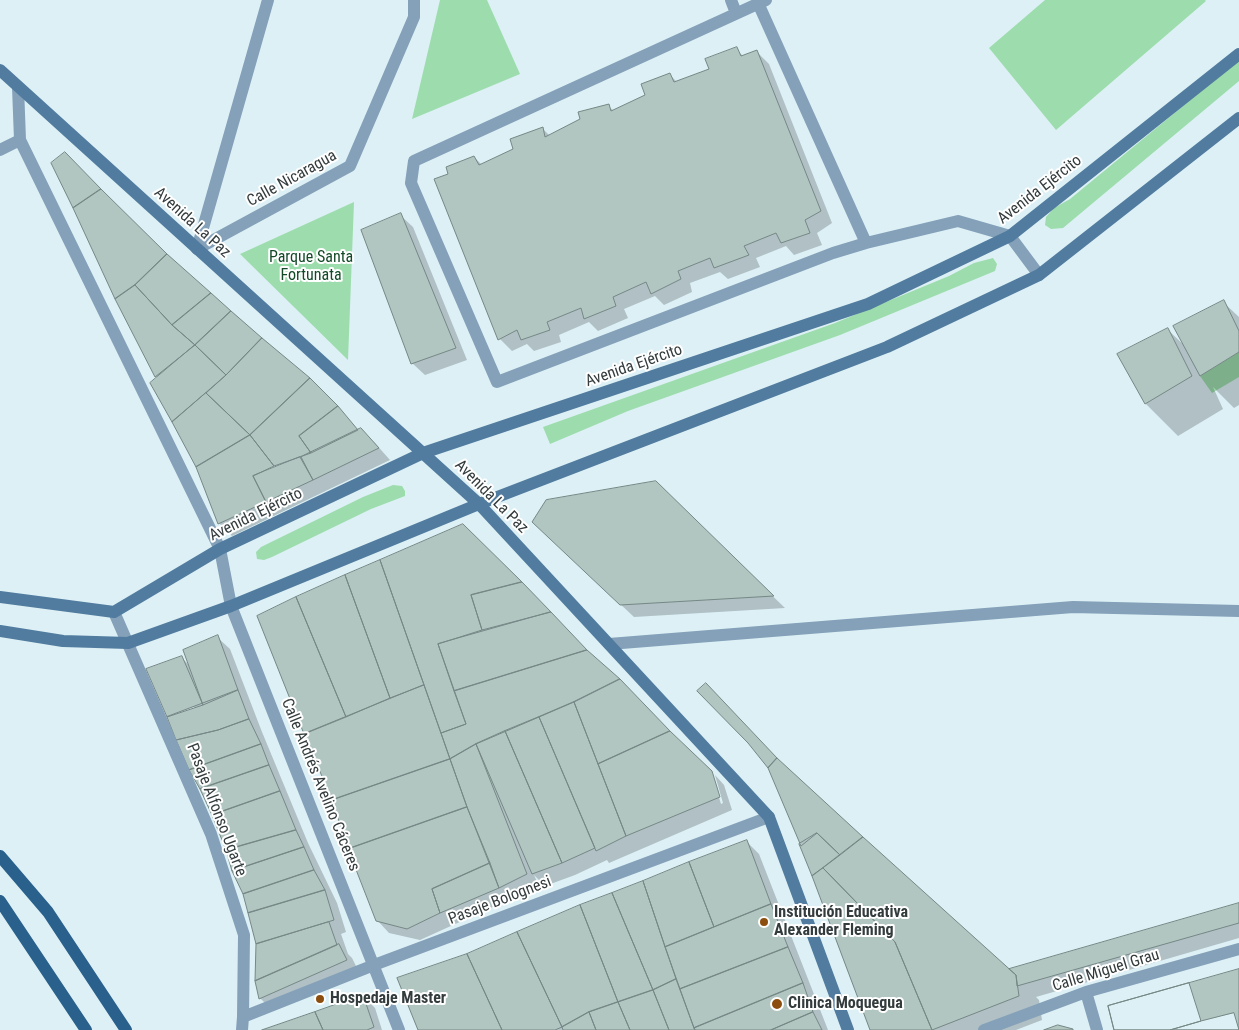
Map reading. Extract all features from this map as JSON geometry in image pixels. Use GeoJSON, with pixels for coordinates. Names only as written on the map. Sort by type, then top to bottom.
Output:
{"type":"FeatureCollection","features":[{"type":"Feature","properties":{"kind":"main road","name":"Avenida Ejército"},"geometry":{"type":"LineString","coordinates":[[114,612],[220,549],[423,454],[868,304],[1010,236],[1239,54]]}},
{"type":"Feature","properties":{"kind":"main road","name":"Avenida La Paz"},"geometry":{"type":"LineString","coordinates":[[0,70],[478,504],[769,817],[848,1030]]}},
{"type":"Feature","properties":{"kind":"main road"},"geometry":{"type":"LineString","coordinates":[[0,631],[63,641],[128,642],[231,606],[478,504],[887,347],[1039,276],[1239,118]]}},
{"type":"Feature","properties":{"kind":"main road"},"geometry":{"type":"LineString","coordinates":[[0,596],[114,612]]}},
{"type":"Feature","properties":{"kind":"main road"},"geometry":{"type":"LineString","coordinates":[[0,856],[48,912],[126,1030]]}},
{"type":"Feature","properties":{"kind":"main road"},"geometry":{"type":"LineString","coordinates":[[0,901],[86,1030]]}},
{"type":"Feature","properties":{"kind":"street"},"geometry":{"type":"LineString","coordinates":[[197,249],[268,0]]}},
{"type":"Feature","properties":{"kind":"street","name":"Calle Nicaragua"},"geometry":{"type":"LineString","coordinates":[[197,249],[350,166],[414,17],[414,0]]}},
{"type":"Feature","properties":{"kind":"street"},"geometry":{"type":"LineString","coordinates":[[731,0],[736,13]]}},
{"type":"Feature","properties":{"kind":"street"},"geometry":{"type":"LineString","coordinates":[[866,243],[762,2],[414,161],[411,183],[497,382],[833,253],[866,243],[958,221],[1010,236],[1039,276]]}},
{"type":"Feature","properties":{"kind":"street"},"geometry":{"type":"LineString","coordinates":[[0,150],[20,140],[18,87]]}},
{"type":"Feature","properties":{"kind":"street","name":"Calle Andrés Avelino Cáceres"},"geometry":{"type":"LineString","coordinates":[[20,140],[220,549],[231,606],[399,1030]]}},
{"type":"Feature","properties":{"kind":"street"},"geometry":{"type":"LineString","coordinates":[[609,644],[1073,607],[1239,611]]}},
{"type":"Feature","properties":{"kind":"street","name":"Pasaje Alfonso Ugarte"},"geometry":{"type":"LineString","coordinates":[[114,612],[211,834],[244,935],[244,1017],[242,1030]]}},
{"type":"Feature","properties":{"kind":"street","name":"Pasaje Bolognesi"},"geometry":{"type":"LineString","coordinates":[[244,1017],[374,965],[769,817]]}},
{"type":"Feature","properties":{"kind":"street","name":"Calle Miguel Grau"},"geometry":{"type":"LineString","coordinates":[[984,1030],[1086,992],[1239,949]]}},
{"type":"Feature","properties":{"kind":"street"},"geometry":{"type":"LineString","coordinates":[[1086,992],[1097,1030]]}},
{"type":"Feature","properties":{"kind":"green space"},"geometry":{"type":"Polygon","coordinates":[[[440,0],[487,0],[520,74],[412,119],[440,0]]]}},
{"type":"Feature","properties":{"kind":"green space"},"geometry":{"type":"Polygon","coordinates":[[[1045,0],[1206,1],[1056,130],[989,48],[1045,0]]]}},
{"type":"Feature","properties":{"kind":"green space"},"geometry":{"type":"Polygon","coordinates":[[[1239,60],[1239,81],[1063,228],[1051,229],[1045,225],[1046,217],[1054,208],[1070,199],[1239,60]]]}},
{"type":"Feature","properties":{"kind":"green space","name":"Parque Santa Fortunata"},"geometry":{"type":"Polygon","coordinates":[[[354,202],[348,360],[240,254],[354,202]]]}},
{"type":"Feature","properties":{"kind":"green space"},"geometry":{"type":"Polygon","coordinates":[[[993,258],[997,264],[995,271],[840,335],[628,411],[550,444],[543,427],[835,323],[949,276],[974,263],[993,258]]]}},
{"type":"Feature","properties":{"kind":"green space"},"geometry":{"type":"Polygon","coordinates":[[[1239,352],[1239,377],[1212,393],[1200,376],[1239,352]]]}},
{"type":"Feature","properties":{"kind":"green space"},"geometry":{"type":"Polygon","coordinates":[[[393,485],[402,486],[405,496],[371,509],[272,557],[264,560],[257,559],[256,552],[261,547],[363,497],[393,485]]]}},
{"type":"Feature","properties":{"kind":"building"},"geometry":{"type":"Polygon","coordinates":[[[737,47],[741,56],[757,50],[821,211],[805,220],[810,233],[781,243],[776,233],[744,246],[749,255],[714,268],[710,258],[678,271],[681,279],[651,294],[646,282],[613,297],[616,306],[584,319],[581,308],[547,322],[550,330],[521,340],[517,330],[498,340],[434,179],[448,174],[446,167],[474,156],[479,165],[513,149],[510,139],[543,127],[545,137],[580,119],[578,112],[609,104],[611,111],[645,95],[641,84],[670,73],[674,82],[709,69],[705,59],[737,47]]]}},
{"type":"Feature","properties":{"kind":"building"},"geometry":{"type":"Polygon","coordinates":[[[65,152],[101,189],[73,208],[51,163],[65,152]]]}},
{"type":"Feature","properties":{"kind":"building"},"geometry":{"type":"Polygon","coordinates":[[[101,189],[167,254],[135,285],[115,299],[73,208],[101,189]]]}},
{"type":"Feature","properties":{"kind":"building"},"geometry":{"type":"Polygon","coordinates":[[[401,213],[456,348],[411,364],[361,230],[401,213]]]}},
{"type":"Feature","properties":{"kind":"building"},"geometry":{"type":"Polygon","coordinates":[[[167,254],[211,293],[172,325],[135,285],[167,254]]]}},
{"type":"Feature","properties":{"kind":"building"},"geometry":{"type":"Polygon","coordinates":[[[135,285],[172,325],[195,345],[155,377],[115,299],[135,285]]]}},
{"type":"Feature","properties":{"kind":"building"},"geometry":{"type":"Polygon","coordinates":[[[211,293],[231,311],[195,345],[172,325],[211,293]]]}},
{"type":"Feature","properties":{"kind":"building"},"geometry":{"type":"Polygon","coordinates":[[[1224,300],[1239,331],[1239,352],[1200,376],[1173,326],[1224,300]]]}},
{"type":"Feature","properties":{"kind":"building"},"geometry":{"type":"Polygon","coordinates":[[[231,311],[262,338],[226,375],[195,345],[231,311]]]}},
{"type":"Feature","properties":{"kind":"building"},"geometry":{"type":"Polygon","coordinates":[[[1168,328],[1192,376],[1145,404],[1117,354],[1168,328]]]}},
{"type":"Feature","properties":{"kind":"building"},"geometry":{"type":"Polygon","coordinates":[[[262,338],[310,378],[250,435],[206,393],[262,338]]]}},
{"type":"Feature","properties":{"kind":"building"},"geometry":{"type":"Polygon","coordinates":[[[195,345],[226,375],[172,422],[150,383],[195,345]]]}},
{"type":"Feature","properties":{"kind":"building"},"geometry":{"type":"Polygon","coordinates":[[[310,378],[338,406],[299,436],[311,453],[274,466],[250,435],[310,378]]]}},
{"type":"Feature","properties":{"kind":"building"},"geometry":{"type":"Polygon","coordinates":[[[206,393],[250,435],[196,467],[172,422],[206,393]]]}},
{"type":"Feature","properties":{"kind":"building"},"geometry":{"type":"Polygon","coordinates":[[[338,406],[358,430],[311,453],[299,436],[338,406]]]}},
{"type":"Feature","properties":{"kind":"building"},"geometry":{"type":"Polygon","coordinates":[[[361,428],[379,448],[313,480],[301,457],[361,428]]]}},
{"type":"Feature","properties":{"kind":"building"},"geometry":{"type":"Polygon","coordinates":[[[250,435],[274,466],[253,476],[266,502],[218,524],[196,467],[250,435]]]}},
{"type":"Feature","properties":{"kind":"building"},"geometry":{"type":"Polygon","coordinates":[[[300,457],[313,480],[266,502],[253,476],[300,457]]]}},
{"type":"Feature","properties":{"kind":"building"},"geometry":{"type":"Polygon","coordinates":[[[656,481],[774,596],[620,605],[532,522],[546,500],[656,481]]]}},
{"type":"Feature","properties":{"kind":"building"},"geometry":{"type":"Polygon","coordinates":[[[463,524],[522,582],[471,595],[482,630],[438,644],[466,724],[441,733],[380,560],[463,524]]]}},
{"type":"Feature","properties":{"kind":"building"},"geometry":{"type":"Polygon","coordinates":[[[380,560],[424,685],[390,698],[345,575],[380,560]]]}},
{"type":"Feature","properties":{"kind":"building"},"geometry":{"type":"Polygon","coordinates":[[[345,575],[390,698],[346,717],[296,597],[345,575]]]}},
{"type":"Feature","properties":{"kind":"building"},"geometry":{"type":"Polygon","coordinates":[[[522,582],[551,612],[482,630],[471,595],[522,582]]]}},
{"type":"Feature","properties":{"kind":"building"},"geometry":{"type":"Polygon","coordinates":[[[296,597],[346,717],[304,734],[257,616],[296,597]]]}},
{"type":"Feature","properties":{"kind":"building"},"geometry":{"type":"Polygon","coordinates":[[[551,612],[587,650],[454,691],[438,644],[551,612]]]}},
{"type":"Feature","properties":{"kind":"building"},"geometry":{"type":"Polygon","coordinates":[[[218,635],[238,690],[203,705],[183,650],[218,635]]]}},
{"type":"Feature","properties":{"kind":"building"},"geometry":{"type":"Polygon","coordinates":[[[587,650],[620,679],[574,702],[476,744],[450,759],[441,733],[466,724],[454,691],[587,650]]]}},
{"type":"Feature","properties":{"kind":"building"},"geometry":{"type":"Polygon","coordinates":[[[182,656],[203,705],[167,717],[146,669],[182,656]]]}},
{"type":"Feature","properties":{"kind":"building"},"geometry":{"type":"Polygon","coordinates":[[[620,679],[670,731],[598,764],[574,702],[620,679]]]}},
{"type":"Feature","properties":{"kind":"building"},"geometry":{"type":"Polygon","coordinates":[[[706,683],[777,758],[768,768],[748,743],[697,691],[706,683]]]}},
{"type":"Feature","properties":{"kind":"building"},"geometry":{"type":"Polygon","coordinates":[[[424,685],[450,759],[332,800],[304,734],[424,685]]]}},
{"type":"Feature","properties":{"kind":"building"},"geometry":{"type":"Polygon","coordinates":[[[238,690],[249,719],[218,730],[176,740],[167,717],[238,690]]]}},
{"type":"Feature","properties":{"kind":"building"},"geometry":{"type":"Polygon","coordinates":[[[574,702],[626,836],[596,851],[539,717],[574,702]]]}},
{"type":"Feature","properties":{"kind":"building"},"geometry":{"type":"Polygon","coordinates":[[[539,717],[595,848],[562,863],[505,731],[539,717]]]}},
{"type":"Feature","properties":{"kind":"building"},"geometry":{"type":"Polygon","coordinates":[[[249,719],[261,744],[189,770],[176,740],[218,730],[249,719]]]}},
{"type":"Feature","properties":{"kind":"building"},"geometry":{"type":"Polygon","coordinates":[[[505,731],[562,863],[532,874],[476,744],[505,731]]]}},
{"type":"Feature","properties":{"kind":"building"},"geometry":{"type":"Polygon","coordinates":[[[670,731],[712,771],[720,797],[626,836],[598,764],[670,731]]]}},
{"type":"Feature","properties":{"kind":"building"},"geometry":{"type":"Polygon","coordinates":[[[261,744],[269,765],[200,789],[189,770],[261,744]]]}},
{"type":"Feature","properties":{"kind":"building"},"geometry":{"type":"Polygon","coordinates":[[[476,744],[527,874],[499,888],[450,759],[476,744]]]}},
{"type":"Feature","properties":{"kind":"building"},"geometry":{"type":"Polygon","coordinates":[[[777,758],[863,837],[840,855],[817,833],[801,846],[768,768],[777,758]]]}},
{"type":"Feature","properties":{"kind":"building"},"geometry":{"type":"Polygon","coordinates":[[[450,759],[467,807],[348,849],[332,800],[450,759]]]}},
{"type":"Feature","properties":{"kind":"building"},"geometry":{"type":"Polygon","coordinates":[[[269,765],[280,791],[212,815],[200,789],[269,765]]]}},
{"type":"Feature","properties":{"kind":"building"},"geometry":{"type":"Polygon","coordinates":[[[280,791],[296,830],[226,850],[212,815],[280,791]]]}},
{"type":"Feature","properties":{"kind":"building"},"geometry":{"type":"Polygon","coordinates":[[[467,807],[490,863],[432,889],[440,913],[407,929],[376,921],[348,849],[467,807]]]}},
{"type":"Feature","properties":{"kind":"building"},"geometry":{"type":"Polygon","coordinates":[[[296,830],[304,847],[232,871],[226,850],[296,830]]]}},
{"type":"Feature","properties":{"kind":"building"},"geometry":{"type":"Polygon","coordinates":[[[817,833],[840,855],[812,876],[799,844],[817,833]]]}},
{"type":"Feature","properties":{"kind":"building"},"geometry":{"type":"Polygon","coordinates":[[[863,837],[1016,975],[1019,996],[932,1030],[895,942],[823,868],[863,837]]]}},
{"type":"Feature","properties":{"kind":"building"},"geometry":{"type":"Polygon","coordinates":[[[747,840],[771,904],[714,927],[689,862],[747,840]]]}},
{"type":"Feature","properties":{"kind":"building"},"geometry":{"type":"Polygon","coordinates":[[[304,847],[314,870],[243,894],[232,871],[304,847]]]}},
{"type":"Feature","properties":{"kind":"building"},"geometry":{"type":"Polygon","coordinates":[[[689,862],[714,927],[665,947],[643,881],[689,862]]]}},
{"type":"Feature","properties":{"kind":"building"},"geometry":{"type":"Polygon","coordinates":[[[490,863],[499,888],[440,913],[432,889],[490,863]]]}},
{"type":"Feature","properties":{"kind":"building"},"geometry":{"type":"Polygon","coordinates":[[[823,868],[895,942],[932,1030],[870,1030],[812,876],[823,868]]]}},
{"type":"Feature","properties":{"kind":"building"},"geometry":{"type":"Polygon","coordinates":[[[314,870],[325,890],[248,913],[243,894],[314,870]]]}},
{"type":"Feature","properties":{"kind":"building"},"geometry":{"type":"Polygon","coordinates":[[[643,881],[676,979],[653,990],[612,893],[643,881]]]}},
{"type":"Feature","properties":{"kind":"building"},"geometry":{"type":"Polygon","coordinates":[[[325,890],[334,920],[256,944],[248,913],[325,890]]]}},
{"type":"Feature","properties":{"kind":"building"},"geometry":{"type":"Polygon","coordinates":[[[612,893],[653,990],[618,1002],[580,905],[612,893]]]}},
{"type":"Feature","properties":{"kind":"building"},"geometry":{"type":"Polygon","coordinates":[[[1239,903],[1239,923],[1017,986],[1016,975],[1009,969],[1239,903]]]}},
{"type":"Feature","properties":{"kind":"building"},"geometry":{"type":"Polygon","coordinates":[[[771,904],[788,947],[680,989],[665,947],[771,904]]]}},
{"type":"Feature","properties":{"kind":"building"},"geometry":{"type":"Polygon","coordinates":[[[580,905],[618,1002],[589,1012],[562,1027],[517,932],[580,905]]]}},
{"type":"Feature","properties":{"kind":"building"},"geometry":{"type":"Polygon","coordinates":[[[329,922],[337,945],[255,981],[256,944],[329,922]]]}},
{"type":"Feature","properties":{"kind":"building"},"geometry":{"type":"Polygon","coordinates":[[[517,932],[562,1027],[555,1030],[502,1030],[467,954],[517,932]]]}},
{"type":"Feature","properties":{"kind":"building"},"geometry":{"type":"Polygon","coordinates":[[[339,944],[347,960],[259,999],[255,981],[339,944]]]}},
{"type":"Feature","properties":{"kind":"building"},"geometry":{"type":"Polygon","coordinates":[[[788,947],[803,983],[694,1028],[680,989],[788,947]]]}},
{"type":"Feature","properties":{"kind":"building"},"geometry":{"type":"Polygon","coordinates":[[[467,954],[502,1030],[418,1030],[397,978],[467,954]]]}},
{"type":"Feature","properties":{"kind":"building"},"geometry":{"type":"Polygon","coordinates":[[[1239,969],[1239,1030],[1114,1030],[1108,1006],[1239,969]]]}},
{"type":"Feature","properties":{"kind":"building"},"geometry":{"type":"Polygon","coordinates":[[[676,979],[695,1030],[669,1030],[653,990],[676,979]]]}},
{"type":"Feature","properties":{"kind":"building"},"geometry":{"type":"Polygon","coordinates":[[[803,983],[813,1012],[771,1030],[695,1030],[694,1028],[803,983]]]}},
{"type":"Feature","properties":{"kind":"building"},"geometry":{"type":"Polygon","coordinates":[[[1189,983],[1201,1021],[1170,1030],[1114,1030],[1108,1006],[1189,983]]]}},
{"type":"Feature","properties":{"kind":"building"},"geometry":{"type":"Polygon","coordinates":[[[653,990],[669,1030],[630,1030],[618,1002],[653,990]]]}},
{"type":"Feature","properties":{"kind":"building"},"geometry":{"type":"Polygon","coordinates":[[[363,995],[374,1027],[367,1030],[323,1030],[315,1012],[363,995]]]}},
{"type":"Feature","properties":{"kind":"building"},"geometry":{"type":"Polygon","coordinates":[[[618,1002],[630,1030],[596,1030],[589,1012],[618,1002]]]}},
{"type":"Feature","properties":{"kind":"building"},"geometry":{"type":"Polygon","coordinates":[[[315,1012],[323,1030],[262,1030],[315,1012]]]}},
{"type":"Feature","properties":{"kind":"building"},"geometry":{"type":"Polygon","coordinates":[[[589,1012],[596,1030],[563,1030],[562,1027],[589,1012]]]}},
{"type":"Feature","properties":{"kind":"building"},"geometry":{"type":"Polygon","coordinates":[[[813,1012],[822,1030],[771,1030],[813,1012]]]}},
{"type":"Feature","properties":{"kind":"building"},"geometry":{"type":"Polygon","coordinates":[[[1234,1013],[1239,1030],[1170,1030],[1201,1021],[1234,1013]]]}},
{"type":"Feature","properties":{"kind":"building"},"geometry":{"type":"Polygon","coordinates":[[[1058,1025],[1073,1029],[1073,1030],[1044,1030],[1058,1025]]]}},
{"type":"Feature","properties":{"kind":"place","name":"Institución Educativa Alexander Fleming"},"geometry":{"type":"Point","coordinates":[764,922]}},
{"type":"Feature","properties":{"kind":"place","name":"Hospedaje Master"},"geometry":{"type":"Point","coordinates":[320,999]}},
{"type":"Feature","properties":{"kind":"place","name":"Clinica Moquegua"},"geometry":{"type":"Point","coordinates":[777,1004]}}]}
